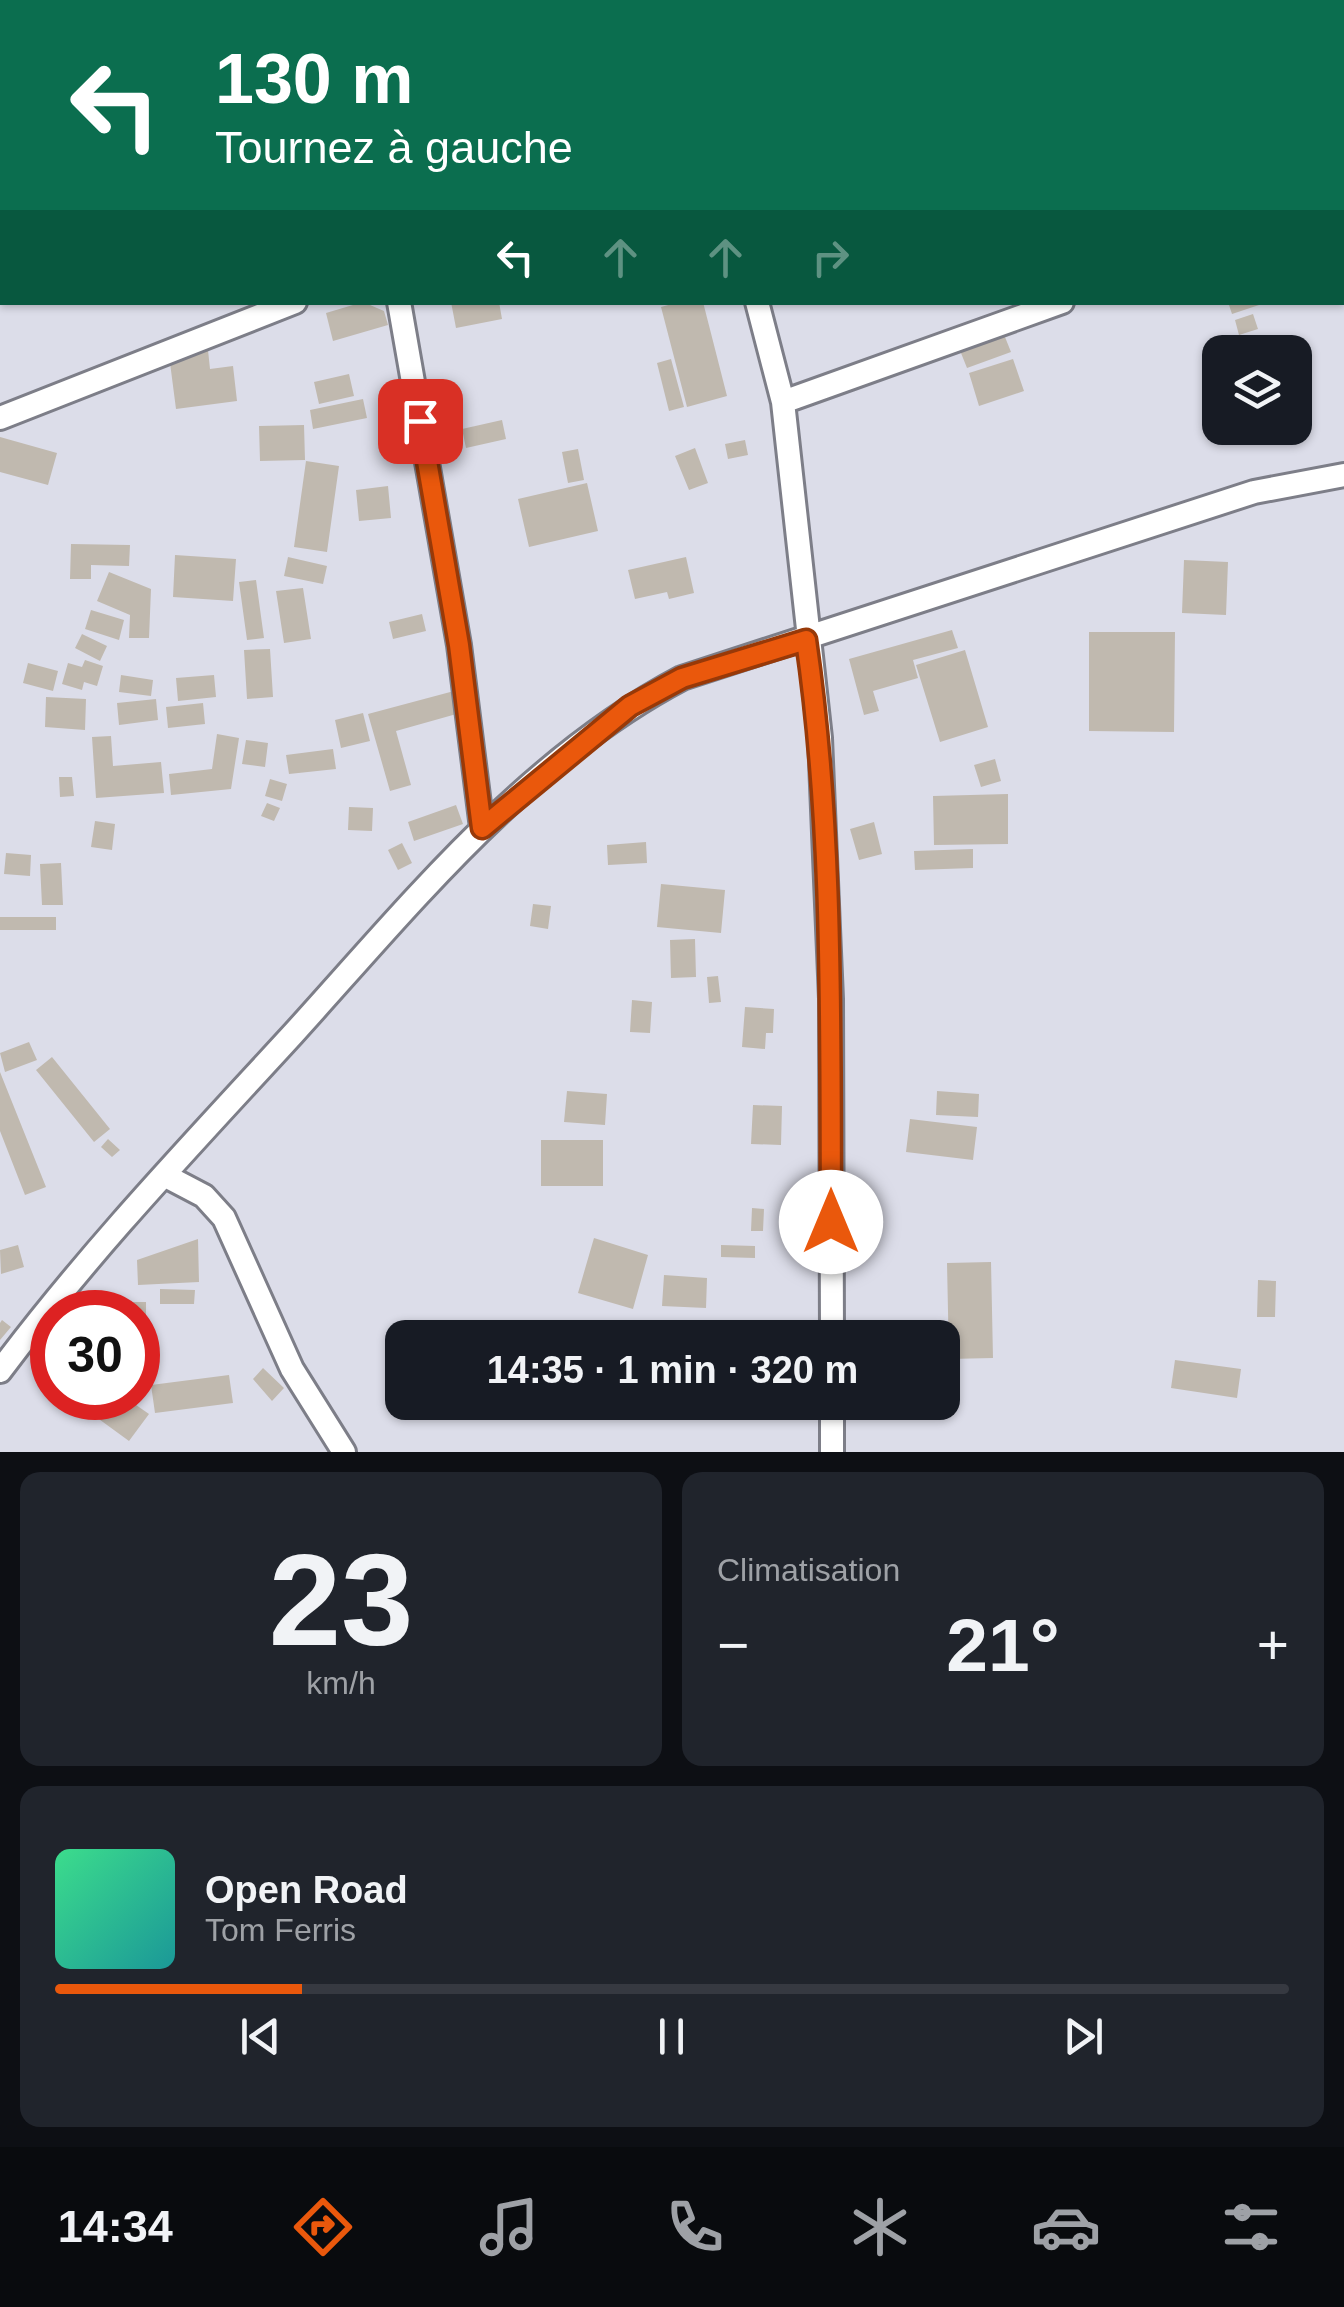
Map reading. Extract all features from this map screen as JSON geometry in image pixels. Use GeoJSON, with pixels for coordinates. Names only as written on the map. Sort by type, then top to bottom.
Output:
{"type":"FeatureCollection","features":[{"type":"Feature","properties":{"kind":"street"},"geometry":{"type":"LineString","coordinates":[[0,418],[286,305]]}},
{"type":"Feature","properties":{"kind":"street"},"geometry":{"type":"LineString","coordinates":[[401,305],[459,645],[482,828]]}},
{"type":"Feature","properties":{"kind":"street"},"geometry":{"type":"LineString","coordinates":[[758,305],[782,402],[820,738],[831,999],[832,1320]]}},
{"type":"Feature","properties":{"kind":"street"},"geometry":{"type":"LineString","coordinates":[[782,402],[1054,305]]}},
{"type":"Feature","properties":{"kind":"street"},"geometry":{"type":"LineString","coordinates":[[0,1371],[50,1304],[164,1174],[482,828],[630,706],[682,678],[1254,492],[1344,475]]}},
{"type":"Feature","properties":{"kind":"street"},"geometry":{"type":"LineString","coordinates":[[164,1174],[204,1196],[224,1218],[292,1370],[344,1452]]}},
{"type":"Feature","properties":{"kind":"street"},"geometry":{"type":"LineString","coordinates":[[832,1420],[832,1452]]}},
{"type":"Feature","properties":{"kind":"building"},"geometry":{"type":"Polygon","coordinates":[[[353,305],[370,305],[384,311],[388,325],[333,341],[326,313],[353,305]]]}},
{"type":"Feature","properties":{"kind":"building"},"geometry":{"type":"Polygon","coordinates":[[[452,305],[500,305],[502,319],[456,328],[452,305]]]}},
{"type":"Feature","properties":{"kind":"building"},"geometry":{"type":"Polygon","coordinates":[[[704,305],[727,396],[687,407],[661,307],[704,305]]]}},
{"type":"Feature","properties":{"kind":"building"},"geometry":{"type":"Polygon","coordinates":[[[1229,305],[1259,305],[1232,314],[1229,305]]]}},
{"type":"Feature","properties":{"kind":"building"},"geometry":{"type":"Polygon","coordinates":[[[1253,314],[1258,329],[1239,335],[1235,320],[1253,314]]]}},
{"type":"Feature","properties":{"kind":"building"},"geometry":{"type":"Polygon","coordinates":[[[1003,332],[1011,352],[967,368],[959,348],[1003,332]]]}},
{"type":"Feature","properties":{"kind":"building"},"geometry":{"type":"Polygon","coordinates":[[[208,350],[210,369],[233,366],[237,401],[176,409],[169,355],[208,350]]]}},
{"type":"Feature","properties":{"kind":"building"},"geometry":{"type":"Polygon","coordinates":[[[671,359],[684,407],[669,411],[657,363],[671,359]]]}},
{"type":"Feature","properties":{"kind":"building"},"geometry":{"type":"Polygon","coordinates":[[[1013,359],[1024,391],[979,406],[969,373],[1013,359]]]}},
{"type":"Feature","properties":{"kind":"building"},"geometry":{"type":"Polygon","coordinates":[[[349,374],[354,396],[319,404],[314,382],[349,374]]]}},
{"type":"Feature","properties":{"kind":"building"},"geometry":{"type":"Polygon","coordinates":[[[363,399],[367,418],[313,429],[310,410],[363,399]]]}},
{"type":"Feature","properties":{"kind":"building"},"geometry":{"type":"Polygon","coordinates":[[[502,420],[506,439],[466,448],[462,429],[502,420]]]}},
{"type":"Feature","properties":{"kind":"building"},"geometry":{"type":"Polygon","coordinates":[[[304,425],[305,460],[260,461],[259,426],[304,425]]]}},
{"type":"Feature","properties":{"kind":"building"},"geometry":{"type":"Polygon","coordinates":[[[0,437],[57,453],[48,485],[0,472],[0,437]]]}},
{"type":"Feature","properties":{"kind":"building"},"geometry":{"type":"Polygon","coordinates":[[[745,440],[748,455],[728,459],[725,444],[745,440]]]}},
{"type":"Feature","properties":{"kind":"building"},"geometry":{"type":"Polygon","coordinates":[[[695,448],[708,483],[689,490],[675,456],[695,448]]]}},
{"type":"Feature","properties":{"kind":"building"},"geometry":{"type":"Polygon","coordinates":[[[578,449],[584,480],[568,483],[562,452],[578,449]]]}},
{"type":"Feature","properties":{"kind":"building"},"geometry":{"type":"Polygon","coordinates":[[[306,461],[339,466],[327,552],[294,547],[306,461]]]}},
{"type":"Feature","properties":{"kind":"building"},"geometry":{"type":"Polygon","coordinates":[[[587,483],[598,531],[529,547],[518,499],[587,483]]]}},
{"type":"Feature","properties":{"kind":"building"},"geometry":{"type":"Polygon","coordinates":[[[388,486],[391,518],[359,521],[356,490],[388,486]]]}},
{"type":"Feature","properties":{"kind":"building"},"geometry":{"type":"Polygon","coordinates":[[[71,544],[130,545],[129,566],[91,565],[91,579],[70,579],[71,544]]]}},
{"type":"Feature","properties":{"kind":"building"},"geometry":{"type":"Polygon","coordinates":[[[175,555],[236,559],[233,601],[173,597],[175,555]]]}},
{"type":"Feature","properties":{"kind":"building"},"geometry":{"type":"Polygon","coordinates":[[[288,557],[327,566],[323,584],[284,576],[288,557]]]}},
{"type":"Feature","properties":{"kind":"building"},"geometry":{"type":"Polygon","coordinates":[[[686,557],[694,593],[669,599],[667,592],[635,599],[628,570],[686,557]]]}},
{"type":"Feature","properties":{"kind":"building"},"geometry":{"type":"Polygon","coordinates":[[[1184,560],[1228,562],[1226,615],[1182,613],[1184,560]]]}},
{"type":"Feature","properties":{"kind":"building"},"geometry":{"type":"Polygon","coordinates":[[[109,572],[151,589],[149,638],[129,638],[130,615],[97,601],[109,572]]]}},
{"type":"Feature","properties":{"kind":"building"},"geometry":{"type":"Polygon","coordinates":[[[256,580],[264,638],[247,640],[239,582],[256,580]]]}},
{"type":"Feature","properties":{"kind":"building"},"geometry":{"type":"Polygon","coordinates":[[[303,588],[311,639],[284,643],[276,591],[303,588]]]}},
{"type":"Feature","properties":{"kind":"building"},"geometry":{"type":"Polygon","coordinates":[[[91,610],[124,620],[119,640],[85,629],[91,610]]]}},
{"type":"Feature","properties":{"kind":"building"},"geometry":{"type":"Polygon","coordinates":[[[422,614],[426,631],[393,639],[389,622],[422,614]]]}},
{"type":"Feature","properties":{"kind":"building"},"geometry":{"type":"Polygon","coordinates":[[[952,630],[958,648],[913,660],[918,678],[873,691],[879,711],[864,715],[849,659],[952,630]]]}},
{"type":"Feature","properties":{"kind":"building"},"geometry":{"type":"Polygon","coordinates":[[[1089,632],[1175,632],[1174,732],[1089,731],[1089,632]]]}},
{"type":"Feature","properties":{"kind":"building"},"geometry":{"type":"Polygon","coordinates":[[[82,634],[107,646],[100,661],[75,648],[82,634]]]}},
{"type":"Feature","properties":{"kind":"building"},"geometry":{"type":"Polygon","coordinates":[[[270,649],[273,697],[247,699],[244,650],[270,649]]]}},
{"type":"Feature","properties":{"kind":"building"},"geometry":{"type":"Polygon","coordinates":[[[965,650],[988,727],[940,742],[916,665],[965,650]]]}},
{"type":"Feature","properties":{"kind":"building"},"geometry":{"type":"Polygon","coordinates":[[[85,660],[103,666],[97,686],[84,682],[82,690],[62,684],[68,663],[82,667],[85,660]]]}},
{"type":"Feature","properties":{"kind":"building"},"geometry":{"type":"Polygon","coordinates":[[[28,663],[58,671],[53,691],[23,683],[28,663]]]}},
{"type":"Feature","properties":{"kind":"building"},"geometry":{"type":"Polygon","coordinates":[[[121,675],[153,680],[151,696],[119,692],[121,675]]]}},
{"type":"Feature","properties":{"kind":"building"},"geometry":{"type":"Polygon","coordinates":[[[214,675],[216,697],[178,701],[176,678],[214,675]]]}},
{"type":"Feature","properties":{"kind":"building"},"geometry":{"type":"Polygon","coordinates":[[[454,691],[460,713],[396,731],[411,785],[390,791],[368,714],[454,691]]]}},
{"type":"Feature","properties":{"kind":"building"},"geometry":{"type":"Polygon","coordinates":[[[46,697],[86,699],[85,730],[45,727],[46,697]]]}},
{"type":"Feature","properties":{"kind":"building"},"geometry":{"type":"Polygon","coordinates":[[[156,699],[158,720],[119,725],[117,703],[156,699]]]}},
{"type":"Feature","properties":{"kind":"building"},"geometry":{"type":"Polygon","coordinates":[[[203,703],[205,724],[168,728],[166,707],[203,703]]]}},
{"type":"Feature","properties":{"kind":"building"},"geometry":{"type":"Polygon","coordinates":[[[363,713],[370,741],[341,748],[335,720],[363,713]]]}},
{"type":"Feature","properties":{"kind":"building"},"geometry":{"type":"Polygon","coordinates":[[[217,734],[239,738],[231,789],[171,795],[169,774],[212,769],[217,734]]]}},
{"type":"Feature","properties":{"kind":"building"},"geometry":{"type":"Polygon","coordinates":[[[111,736],[113,766],[161,762],[164,793],[96,798],[92,737],[111,736]]]}},
{"type":"Feature","properties":{"kind":"building"},"geometry":{"type":"Polygon","coordinates":[[[246,740],[268,743],[265,767],[242,764],[246,740]]]}},
{"type":"Feature","properties":{"kind":"building"},"geometry":{"type":"Polygon","coordinates":[[[333,749],[336,769],[289,774],[286,755],[333,749]]]}},
{"type":"Feature","properties":{"kind":"building"},"geometry":{"type":"Polygon","coordinates":[[[995,759],[1001,781],[981,787],[974,765],[995,759]]]}},
{"type":"Feature","properties":{"kind":"building"},"geometry":{"type":"Polygon","coordinates":[[[59,777],[72,777],[74,796],[60,797],[59,777]]]}},
{"type":"Feature","properties":{"kind":"building"},"geometry":{"type":"Polygon","coordinates":[[[270,779],[287,784],[282,801],[265,796],[270,779]]]}},
{"type":"Feature","properties":{"kind":"building"},"geometry":{"type":"Polygon","coordinates":[[[1008,794],[1008,844],[934,845],[933,796],[1008,794]]]}},
{"type":"Feature","properties":{"kind":"building"},"geometry":{"type":"Polygon","coordinates":[[[267,803],[280,808],[274,821],[261,816],[267,803]]]}},
{"type":"Feature","properties":{"kind":"building"},"geometry":{"type":"Polygon","coordinates":[[[456,805],[463,824],[414,841],[408,822],[456,805]]]}},
{"type":"Feature","properties":{"kind":"building"},"geometry":{"type":"Polygon","coordinates":[[[349,807],[373,808],[372,831],[348,830],[349,807]]]}},
{"type":"Feature","properties":{"kind":"building"},"geometry":{"type":"Polygon","coordinates":[[[95,821],[115,824],[112,850],[91,847],[95,821]]]}},
{"type":"Feature","properties":{"kind":"building"},"geometry":{"type":"Polygon","coordinates":[[[874,822],[882,854],[859,860],[850,829],[874,822]]]}},
{"type":"Feature","properties":{"kind":"building"},"geometry":{"type":"Polygon","coordinates":[[[646,842],[647,863],[608,865],[607,845],[646,842]]]}},
{"type":"Feature","properties":{"kind":"building"},"geometry":{"type":"Polygon","coordinates":[[[402,843],[412,863],[398,870],[388,850],[402,843]]]}},
{"type":"Feature","properties":{"kind":"building"},"geometry":{"type":"Polygon","coordinates":[[[973,849],[973,868],[915,870],[914,851],[973,849]]]}},
{"type":"Feature","properties":{"kind":"building"},"geometry":{"type":"Polygon","coordinates":[[[6,853],[31,855],[30,876],[4,874],[6,853]]]}},
{"type":"Feature","properties":{"kind":"building"},"geometry":{"type":"Polygon","coordinates":[[[61,863],[63,905],[42,905],[40,864],[61,863]]]}},
{"type":"Feature","properties":{"kind":"building"},"geometry":{"type":"Polygon","coordinates":[[[661,884],[725,890],[721,933],[657,927],[661,884]]]}},
{"type":"Feature","properties":{"kind":"building"},"geometry":{"type":"Polygon","coordinates":[[[533,904],[551,906],[548,929],[530,926],[533,904]]]}},
{"type":"Feature","properties":{"kind":"building"},"geometry":{"type":"Polygon","coordinates":[[[0,917],[56,917],[56,930],[0,930],[0,917]]]}},
{"type":"Feature","properties":{"kind":"building"},"geometry":{"type":"Polygon","coordinates":[[[695,939],[696,977],[671,978],[670,940],[695,939]]]}},
{"type":"Feature","properties":{"kind":"building"},"geometry":{"type":"Polygon","coordinates":[[[718,976],[721,1002],[709,1003],[707,977],[718,976]]]}},
{"type":"Feature","properties":{"kind":"building"},"geometry":{"type":"Polygon","coordinates":[[[632,1000],[652,1002],[650,1033],[630,1032],[632,1000]]]}},
{"type":"Feature","properties":{"kind":"building"},"geometry":{"type":"Polygon","coordinates":[[[745,1007],[774,1009],[773,1033],[766,1033],[765,1049],[742,1047],[745,1007]]]}},
{"type":"Feature","properties":{"kind":"building"},"geometry":{"type":"Polygon","coordinates":[[[29,1042],[37,1060],[5,1072],[0,1053],[29,1042]]]}},
{"type":"Feature","properties":{"kind":"building"},"geometry":{"type":"Polygon","coordinates":[[[52,1057],[110,1129],[94,1142],[36,1070],[52,1057]]]}},
{"type":"Feature","properties":{"kind":"building"},"geometry":{"type":"Polygon","coordinates":[[[0,1072],[46,1187],[25,1195],[0,1131],[0,1072]]]}},
{"type":"Feature","properties":{"kind":"building"},"geometry":{"type":"Polygon","coordinates":[[[567,1091],[607,1094],[605,1125],[564,1122],[567,1091]]]}},
{"type":"Feature","properties":{"kind":"building"},"geometry":{"type":"Polygon","coordinates":[[[937,1091],[979,1094],[978,1117],[936,1115],[937,1091]]]}},
{"type":"Feature","properties":{"kind":"building"},"geometry":{"type":"Polygon","coordinates":[[[753,1105],[782,1106],[781,1145],[751,1144],[753,1105]]]}},
{"type":"Feature","properties":{"kind":"building"},"geometry":{"type":"Polygon","coordinates":[[[910,1119],[977,1127],[973,1160],[906,1152],[910,1119]]]}},
{"type":"Feature","properties":{"kind":"building"},"geometry":{"type":"Polygon","coordinates":[[[108,1139],[120,1150],[112,1157],[101,1147],[108,1139]]]}},
{"type":"Feature","properties":{"kind":"building"},"geometry":{"type":"Polygon","coordinates":[[[541,1140],[603,1140],[603,1186],[541,1186],[541,1140]]]}},
{"type":"Feature","properties":{"kind":"building"},"geometry":{"type":"Polygon","coordinates":[[[752,1208],[764,1209],[763,1231],[751,1231],[752,1208]]]}},
{"type":"Feature","properties":{"kind":"building"},"geometry":{"type":"Polygon","coordinates":[[[594,1238],[648,1255],[633,1309],[578,1293],[594,1238]]]}},
{"type":"Feature","properties":{"kind":"building"},"geometry":{"type":"Polygon","coordinates":[[[198,1239],[199,1282],[138,1285],[137,1260],[198,1239]]]}},
{"type":"Feature","properties":{"kind":"building"},"geometry":{"type":"Polygon","coordinates":[[[18,1245],[24,1267],[1,1274],[0,1250],[18,1245]]]}},
{"type":"Feature","properties":{"kind":"building"},"geometry":{"type":"Polygon","coordinates":[[[721,1245],[755,1246],[755,1258],[721,1257],[721,1245]]]}},
{"type":"Feature","properties":{"kind":"building"},"geometry":{"type":"Polygon","coordinates":[[[991,1262],[993,1358],[960,1359],[960,1320],[948,1320],[947,1263],[991,1262]]]}},
{"type":"Feature","properties":{"kind":"building"},"geometry":{"type":"Polygon","coordinates":[[[664,1275],[707,1278],[706,1308],[662,1306],[664,1275]]]}},
{"type":"Feature","properties":{"kind":"building"},"geometry":{"type":"Polygon","coordinates":[[[1258,1280],[1276,1281],[1275,1317],[1257,1317],[1258,1280]]]}},
{"type":"Feature","properties":{"kind":"building"},"geometry":{"type":"Polygon","coordinates":[[[160,1290],[195,1290],[194,1304],[160,1304],[160,1290]]]}},
{"type":"Feature","properties":{"kind":"building"},"geometry":{"type":"Polygon","coordinates":[[[2,1320],[11,1327],[0,1340],[0,1323],[2,1320]]]}},
{"type":"Feature","properties":{"kind":"building"},"geometry":{"type":"Polygon","coordinates":[[[1175,1360],[1241,1369],[1237,1398],[1171,1388],[1175,1360]]]}},
{"type":"Feature","properties":{"kind":"building"},"geometry":{"type":"Polygon","coordinates":[[[263,1368],[284,1388],[272,1401],[253,1379],[263,1368]]]}},
{"type":"Feature","properties":{"kind":"building"},"geometry":{"type":"Polygon","coordinates":[[[229,1375],[233,1403],[160,1412],[160,1384],[229,1375]]]}},
{"type":"Feature","properties":{"kind":"building"},"geometry":{"type":"Polygon","coordinates":[[[100,1420],[145,1420],[129,1441],[100,1420]]]}},
{"type":"Feature","properties":{"kind":"route"},"geometry":{"type":"LineString","coordinates":[[420,421],[459,645],[482,828],[630,706],[682,678],[806,640],[820,738],[824,825],[831,999],[831,1222]]}}]}
